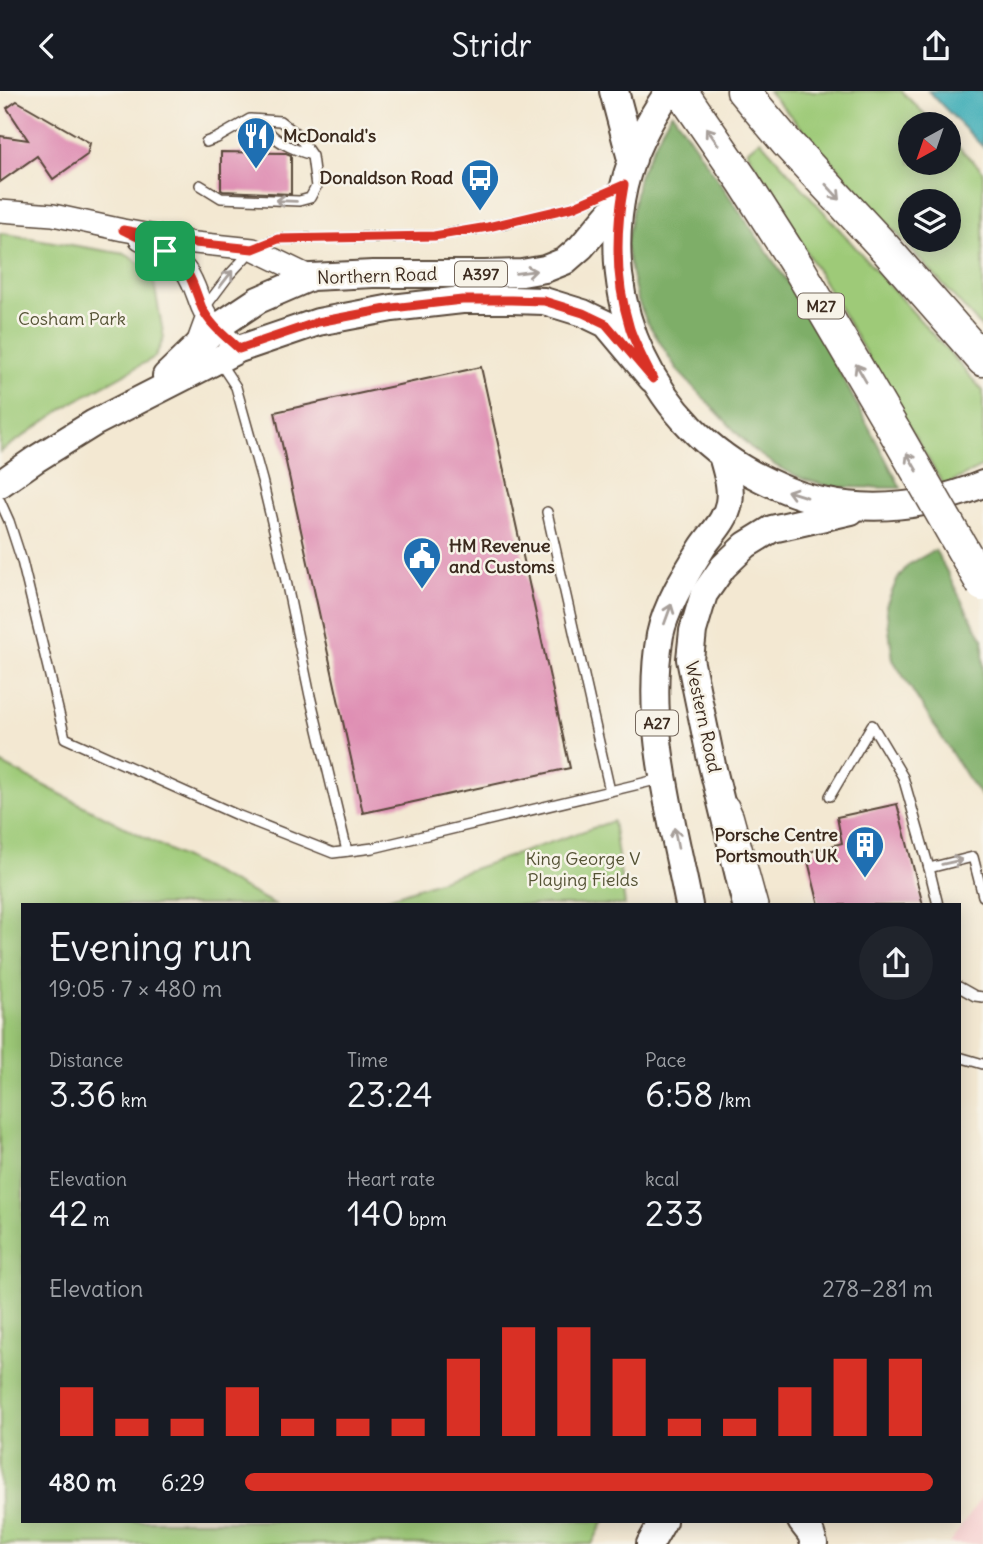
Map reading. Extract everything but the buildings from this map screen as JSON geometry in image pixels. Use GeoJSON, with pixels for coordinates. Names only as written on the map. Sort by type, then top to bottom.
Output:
{"type":"FeatureCollection","features":[{"type":"Feature","properties":{"kind":"highway"},"geometry":{"type":"LineString","coordinates":[[614,91],[626,181]]}},
{"type":"Feature","properties":{"kind":"highway","name":"M27"},"geometry":{"type":"LineString","coordinates":[[681,91],[798,267],[983,585]]}},
{"type":"Feature","properties":{"kind":"highway"},"geometry":{"type":"LineString","coordinates":[[743,91],[983,360]]}},
{"type":"Feature","properties":{"kind":"main road"},"geometry":{"type":"LineString","coordinates":[[669,91],[652,117],[626,181],[617,227],[617,250],[621,295],[631,332],[653,379],[682,420],[709,446],[740,468],[786,491],[822,502],[890,507],[931,502],[983,484]]}},
{"type":"Feature","properties":{"kind":"main road","name":"Northern Road"},"geometry":{"type":"LineString","coordinates":[[145,396],[186,358],[209,319],[312,277],[522,273],[545,269],[565,261],[581,247],[626,181]]}},
{"type":"Feature","properties":{"kind":"main road","name":"Northern Road"},"geometry":{"type":"LineString","coordinates":[[0,484],[93,423],[228,354],[318,322],[392,308],[462,300],[544,301],[583,313],[606,324],[653,379]]}},
{"type":"Feature","properties":{"kind":"main road","name":"Western Road"},"geometry":{"type":"LineString","coordinates":[[690,903],[664,778],[654,707],[656,672],[661,632],[674,597],[702,548],[721,523],[729,503],[729,481],[722,455]]}},
{"type":"Feature","properties":{"kind":"main road","name":"Western Road"},"geometry":{"type":"LineString","coordinates":[[746,903],[690,659],[693,631],[704,594],[723,567],[746,545],[772,529],[866,507]]}},
{"type":"Feature","properties":{"kind":"main road"},"geometry":{"type":"LineString","coordinates":[[648,1544],[649,1523]]}},
{"type":"Feature","properties":{"kind":"main road"},"geometry":{"type":"LineString","coordinates":[[648,1544],[662,1523]]}},
{"type":"Feature","properties":{"kind":"street"},"geometry":{"type":"LineString","coordinates":[[0,211],[53,215],[195,243],[253,249],[312,277]]}},
{"type":"Feature","properties":{"kind":"street"},"geometry":{"type":"LineString","coordinates":[[123,230],[165,251],[186,271],[228,354]]}},
{"type":"Feature","properties":{"kind":"lane"},"geometry":{"type":"LineString","coordinates":[[200,185],[221,198],[299,201],[310,198],[316,187],[312,156],[298,134],[280,121],[250,118],[206,142]]}},
{"type":"Feature","properties":{"kind":"lane"},"geometry":{"type":"LineString","coordinates":[[250,118],[288,146],[312,156]]}},
{"type":"Feature","properties":{"kind":"lane"},"geometry":{"type":"LineString","coordinates":[[209,319],[230,274],[253,249],[278,239],[434,236],[488,227],[573,207],[626,181]]}},
{"type":"Feature","properties":{"kind":"lane"},"geometry":{"type":"LineString","coordinates":[[228,354],[285,576],[347,851]]}},
{"type":"Feature","properties":{"kind":"lane"},"geometry":{"type":"LineString","coordinates":[[0,501],[22,561],[65,738],[237,815],[333,853],[373,848],[664,778]]}},
{"type":"Feature","properties":{"kind":"lane"},"geometry":{"type":"LineString","coordinates":[[547,512],[610,791]]}},
{"type":"Feature","properties":{"kind":"lane"},"geometry":{"type":"LineString","coordinates":[[830,796],[872,725],[903,777],[938,903]]}},
{"type":"Feature","properties":{"kind":"lane"},"geometry":{"type":"LineString","coordinates":[[712,765],[738,814],[762,903]]}},
{"type":"Feature","properties":{"kind":"lane"},"geometry":{"type":"LineString","coordinates":[[929,868],[973,857],[983,896]]}},
{"type":"Feature","properties":{"kind":"lane"},"geometry":{"type":"LineString","coordinates":[[961,988],[983,997]]}},
{"type":"Feature","properties":{"kind":"lane"},"geometry":{"type":"LineString","coordinates":[[961,1058],[983,1064]]}},
{"type":"Feature","properties":{"kind":"shaded area"},"geometry":{"type":"Polygon","coordinates":[[[983,1495],[983,1544],[949,1544],[983,1495]]]}},
{"type":"Feature","properties":{"kind":"green space"},"geometry":{"type":"Polygon","coordinates":[[[768,91],[901,91],[923,112],[898,112],[898,175],[961,175],[961,150],[983,171],[983,329],[913,252],[961,252],[961,189],[898,189],[898,235],[768,91]]]}},
{"type":"Feature","properties":{"kind":"green space"},"geometry":{"type":"Polygon","coordinates":[[[672,112],[808,312],[901,488],[832,487],[803,479],[776,466],[752,449],[678,371],[646,320],[637,298],[626,247],[639,176],[672,112]]]}},
{"type":"Feature","properties":{"kind":"green space"},"geometry":{"type":"Polygon","coordinates":[[[760,140],[983,391],[983,466],[944,486],[747,151],[760,140]]]}},
{"type":"Feature","properties":{"kind":"green space","name":"Cosham Park"},"geometry":{"type":"Polygon","coordinates":[[[0,233],[125,254],[142,265],[154,283],[164,338],[155,357],[72,403],[0,452],[0,233]]]}},
{"type":"Feature","properties":{"kind":"green space"},"geometry":{"type":"Polygon","coordinates":[[[935,550],[983,639],[983,798],[968,779],[893,660],[886,606],[897,580],[908,565],[935,550]]]}},
{"type":"Feature","properties":{"kind":"green space"},"geometry":{"type":"Polygon","coordinates":[[[0,763],[272,903],[21,903],[21,1523],[603,1523],[592,1544],[0,1544],[0,763]]]}},
{"type":"Feature","properties":{"kind":"green space","name":"King George V Playing Fields"},"geometry":{"type":"Polygon","coordinates":[[[613,821],[625,903],[374,903],[613,821]]]}},
{"type":"Feature","properties":{"kind":"water"},"geometry":{"type":"Polygon","coordinates":[[[928,91],[983,91],[983,147],[961,125],[961,112],[949,112],[928,91]]]}},
{"type":"Feature","properties":{"kind":"place","name":"McDonald's"},"geometry":{"type":"Point","coordinates":[256,170]}},
{"type":"Feature","properties":{"kind":"place","name":"Donaldson Road"},"geometry":{"type":"Point","coordinates":[480,212]}},
{"type":"Feature","properties":{"kind":"place","name":"HM Revenue and Customs"},"geometry":{"type":"Point","coordinates":[422,590]}},
{"type":"Feature","properties":{"kind":"place","name":"Porsche Centre Portsmouth UK"},"geometry":{"type":"Point","coordinates":[865,879]}},
{"type":"Feature","properties":{"kind":"route"},"geometry":{"type":"LineString","coordinates":[[624,185],[617,227],[621,295],[631,332],[653,379],[606,324],[583,313],[544,301],[462,300],[392,308],[318,322],[239,349],[216,328],[203,310],[186,271],[165,251],[123,230],[195,243],[253,249],[278,239],[434,236],[488,227],[573,207],[624,185]]}}]}
